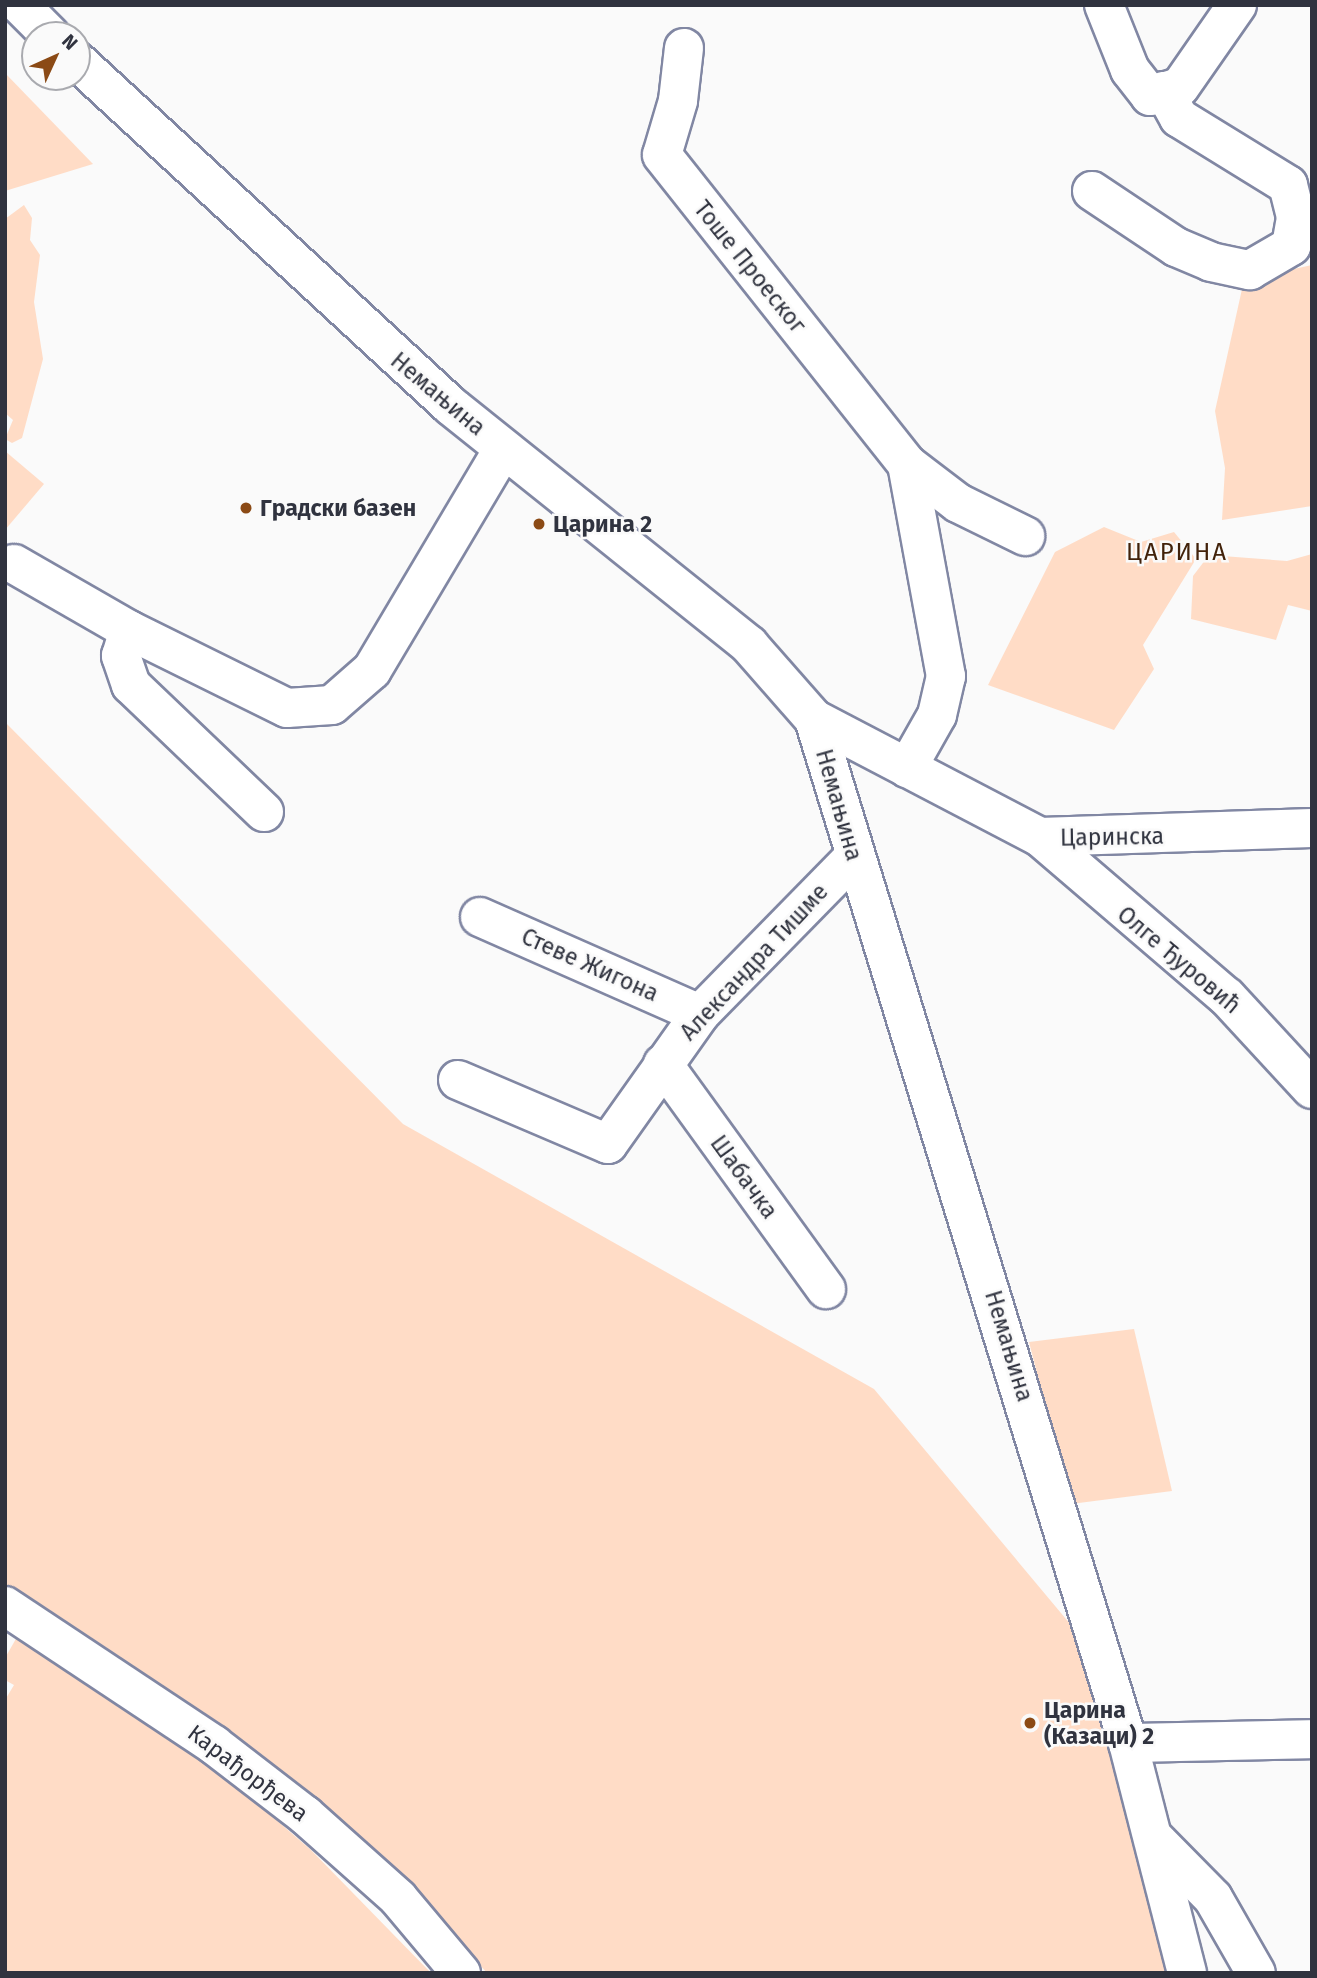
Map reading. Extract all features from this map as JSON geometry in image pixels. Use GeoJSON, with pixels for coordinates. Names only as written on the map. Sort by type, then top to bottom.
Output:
{"type":"FeatureCollection","features":[{"type":"Feature","properties":{"kind":"street"},"geometry":{"type":"LineString","coordinates":[[1104,5],[1130,70],[1150,96],[1180,87],[1237,5]]}},
{"type":"Feature","properties":{"kind":"street","name":"Тоше Проеског"},"geometry":{"type":"LineString","coordinates":[[684,48],[678,101],[662,155],[907,464],[958,503],[1025,536]]}},
{"type":"Feature","properties":{"kind":"street","name":"Немањина"},"geometry":{"type":"LineString","coordinates":[[91,74],[272,247],[503,449],[749,645],[814,719],[854,857],[1129,1742],[1187,1973]]}},
{"type":"Feature","properties":{"kind":"street"},"geometry":{"type":"LineString","coordinates":[[1092,191],[1176,247],[1211,262],[1250,270],[1291,246],[1296,217],[1288,185],[1179,118],[1164,91]]}},
{"type":"Feature","properties":{"kind":"street"},"geometry":{"type":"LineString","coordinates":[[14,564],[129,630],[287,708],[332,705],[372,670],[503,449]]}},
{"type":"Feature","properties":{"kind":"street","name":"Тоше Проеског"},"geometry":{"type":"LineString","coordinates":[[907,464],[946,676],[937,715],[907,768]]}},
{"type":"Feature","properties":{"kind":"street"},"geometry":{"type":"LineString","coordinates":[[129,630],[121,656],[131,685],[264,812]]}},
{"type":"Feature","properties":{"kind":"street","name":"Царинска"},"geometry":{"type":"LineString","coordinates":[[814,719],[1040,837],[1312,828]]}},
{"type":"Feature","properties":{"kind":"street","name":"Олге Ђуровић"},"geometry":{"type":"LineString","coordinates":[[1040,837],[1227,997],[1312,1090]]}},
{"type":"Feature","properties":{"kind":"street","name":"Александра Тишме"},"geometry":{"type":"LineString","coordinates":[[458,1080],[608,1144],[700,1014],[854,857]]}},
{"type":"Feature","properties":{"kind":"street","name":"Стеве Жигона"},"geometry":{"type":"LineString","coordinates":[[481,917],[700,1014]]}},
{"type":"Feature","properties":{"kind":"street","name":"Шабачка"},"geometry":{"type":"LineString","coordinates":[[663,1064],[826,1289]]}},
{"type":"Feature","properties":{"kind":"street","name":"Карађорђева"},"geometry":{"type":"LineString","coordinates":[[5,1606],[214,1745],[305,1815],[398,1898],[461,1973]]}},
{"type":"Feature","properties":{"kind":"street"},"geometry":{"type":"LineString","coordinates":[[1129,1742],[1312,1739]]}},
{"type":"Feature","properties":{"kind":"street","name":"Немањина"},"geometry":{"type":"LineString","coordinates":[[1154,1838],[1213,1898],[1256,1973]]}},
{"type":"Feature","properties":{"kind":"shaded area"},"geometry":{"type":"Polygon","coordinates":[[[5,73],[93,164],[5,191],[5,73]]]}},
{"type":"Feature","properties":{"kind":"shaded area"},"geometry":{"type":"Polygon","coordinates":[[[24,205],[32,218],[30,240],[40,255],[34,302],[43,359],[22,438],[12,443],[5,439],[13,420],[5,413],[5,219],[24,205]]]}},
{"type":"Feature","properties":{"kind":"shaded area"},"geometry":{"type":"Polygon","coordinates":[[[1312,265],[1312,506],[1222,520],[1225,468],[1215,411],[1244,280],[1312,265]]]}},
{"type":"Feature","properties":{"kind":"shaded area"},"geometry":{"type":"Polygon","coordinates":[[[5,451],[44,484],[5,530],[5,451]]]}},
{"type":"Feature","properties":{"kind":"shaded area"},"geometry":{"type":"Polygon","coordinates":[[[1104,527],[1141,542],[1174,532],[1196,559],[1143,645],[1154,669],[1114,730],[988,685],[1055,552],[1104,527]]]}},
{"type":"Feature","properties":{"kind":"shaded area"},"geometry":{"type":"Polygon","coordinates":[[[1312,554],[1312,611],[1288,605],[1276,640],[1191,619],[1193,576],[1209,555],[1287,561],[1312,554]]]}},
{"type":"Feature","properties":{"kind":"shaded area"},"geometry":{"type":"Polygon","coordinates":[[[5,722],[403,1124],[874,1389],[1081,1637],[1166,1973],[487,1973],[398,1872],[285,1773],[5,1584],[5,722]]]}},
{"type":"Feature","properties":{"kind":"shaded area"},"geometry":{"type":"Polygon","coordinates":[[[1134,1329],[1172,1491],[1071,1504],[1029,1342],[1134,1329]]]}},
{"type":"Feature","properties":{"kind":"shaded area"},"geometry":{"type":"Polygon","coordinates":[[[17,1637],[192,1747],[311,1850],[431,1973],[5,1973],[5,1700],[14,1685],[5,1680],[5,1658],[17,1637]]]}},
{"type":"Feature","properties":{"kind":"place","name":"Градски базен"},"geometry":{"type":"Point","coordinates":[246,508]}},
{"type":"Feature","properties":{"kind":"place","name":"Царина 2"},"geometry":{"type":"Point","coordinates":[539,524]}},
{"type":"Feature","properties":{"kind":"place","name":"Царина (Казаци) 2"},"geometry":{"type":"Point","coordinates":[1030,1723]}},
{"type":"Feature","properties":{"kind":"district","name":"ЦАРИНА"},"geometry":{"type":"Point","coordinates":[1177,553]}}]}
